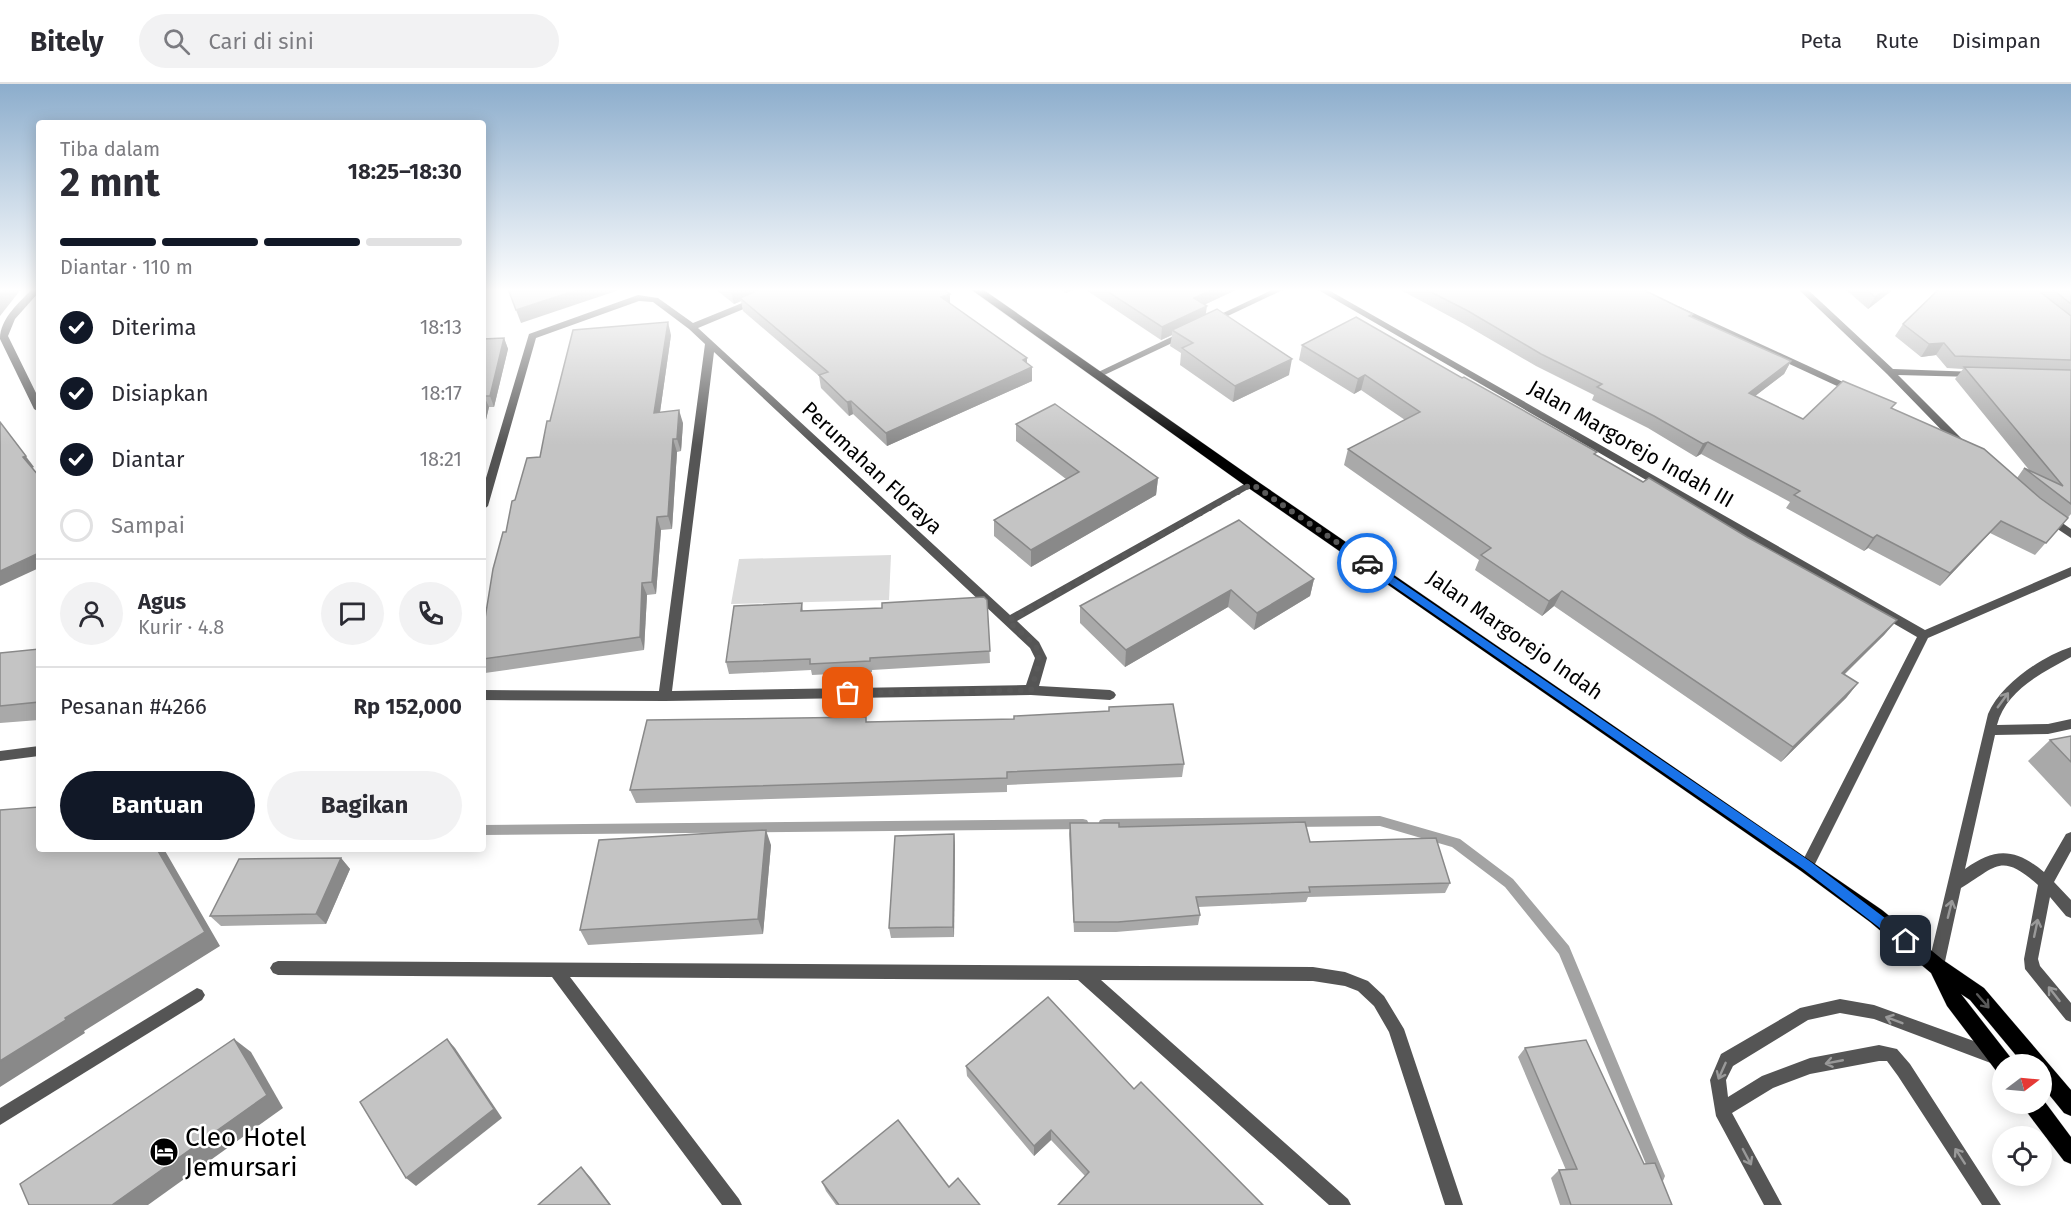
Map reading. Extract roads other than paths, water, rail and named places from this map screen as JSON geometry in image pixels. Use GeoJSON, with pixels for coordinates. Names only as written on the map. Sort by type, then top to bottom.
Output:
{"type":"FeatureCollection","features":[{"type":"Feature","properties":{"kind":"main road","name":"Jalan Margorejo Indah"},"geometry":{"type":"LineString","coordinates":[[1048,340],[1876,916],[1936,966],[1977,994],[2028,1054]]}},
{"type":"Feature","properties":{"kind":"main road","name":"Jalan Margorejo Indah"},"geometry":{"type":"LineString","coordinates":[[1936,966],[1954,1000],[1996,1054]]}},
{"type":"Feature","properties":{"kind":"main road"},"geometry":{"type":"LineString","coordinates":[[2052,1083],[2071,1106]]}},
{"type":"Feature","properties":{"kind":"main road"},"geometry":{"type":"LineString","coordinates":[[2041,1114],[2071,1154]]}},
{"type":"Feature","properties":{"kind":"street"},"geometry":{"type":"LineString","coordinates":[[5,340],[36,403]]}},
{"type":"Feature","properties":{"kind":"street","name":"Perumahan Floraya"},"geometry":{"type":"LineString","coordinates":[[486,496],[531,340]]}},
{"type":"Feature","properties":{"kind":"street","name":"Perumahan Floraya"},"geometry":{"type":"LineString","coordinates":[[706,340],[1039,650],[1041,658],[1031,690]]}},
{"type":"Feature","properties":{"kind":"street"},"geometry":{"type":"LineString","coordinates":[[1097,375],[1171,340]]}},
{"type":"Feature","properties":{"kind":"street","name":"Jalan Margorejo Indah III"},"geometry":{"type":"LineString","coordinates":[[1410,340],[1924,634]]}},
{"type":"Feature","properties":{"kind":"street"},"geometry":{"type":"LineString","coordinates":[[1746,340],[1867,397]]}},
{"type":"Feature","properties":{"kind":"street"},"geometry":{"type":"LineString","coordinates":[[1856,340],[1969,451]]}},
{"type":"Feature","properties":{"kind":"street"},"geometry":{"type":"LineString","coordinates":[[665,696],[710,344]]}},
{"type":"Feature","properties":{"kind":"street"},"geometry":{"type":"LineString","coordinates":[[1890,372],[1980,375]]}},
{"type":"Feature","properties":{"kind":"street"},"geometry":{"type":"LineString","coordinates":[[1930,426],[1952,436]]}},
{"type":"Feature","properties":{"kind":"street"},"geometry":{"type":"LineString","coordinates":[[1008,621],[1252,484]]}},
{"type":"Feature","properties":{"kind":"street"},"geometry":{"type":"LineString","coordinates":[[2037,510],[2071,534]]}},
{"type":"Feature","properties":{"kind":"street"},"geometry":{"type":"LineString","coordinates":[[1807,866],[1924,634],[2071,570]]}},
{"type":"Feature","properties":{"kind":"street"},"geometry":{"type":"LineString","coordinates":[[1936,966],[1957,883],[1973,797],[1998,704],[2011,690],[2040,668],[2071,652]]}},
{"type":"Feature","properties":{"kind":"street"},"geometry":{"type":"LineString","coordinates":[[486,695],[665,696],[1031,690],[1110,695]]}},
{"type":"Feature","properties":{"kind":"street"},"geometry":{"type":"LineString","coordinates":[[1990,730],[2048,729],[2071,724]]}},
{"type":"Feature","properties":{"kind":"street"},"geometry":{"type":"LineString","coordinates":[[0,756],[36,751]]}},
{"type":"Feature","properties":{"kind":"street"},"geometry":{"type":"LineString","coordinates":[[2071,838],[2046,882],[2031,964],[2071,1016]]}},
{"type":"Feature","properties":{"kind":"street"},"geometry":{"type":"LineString","coordinates":[[1957,883],[1992,860],[2004,857],[2016,861],[2046,882],[2071,911]]}},
{"type":"Feature","properties":{"kind":"street"},"geometry":{"type":"LineString","coordinates":[[278,968],[1313,974],[1345,979],[1363,986],[1379,1001],[1396,1029],[1454,1205]]}},
{"type":"Feature","properties":{"kind":"street"},"geometry":{"type":"LineString","coordinates":[[557,971],[733,1205]]}},
{"type":"Feature","properties":{"kind":"street"},"geometry":{"type":"LineString","coordinates":[[1083,974],[1342,1205]]}},
{"type":"Feature","properties":{"kind":"street"},"geometry":{"type":"LineString","coordinates":[[0,1117],[197,995]]}},
{"type":"Feature","properties":{"kind":"street"},"geometry":{"type":"LineString","coordinates":[[1773,1205],[1722,1110],[1718,1080],[1727,1060],[1805,1013],[1840,1006],[1874,1012],[1992,1058]]}},
{"type":"Feature","properties":{"kind":"street"},"geometry":{"type":"LineString","coordinates":[[1722,1110],[1768,1082],[1810,1066],[1879,1053],[1891,1054],[1904,1070],[1992,1205]]}},
{"type":"Feature","properties":{"kind":"waterway"},"geometry":{"type":"LineString","coordinates":[[1104,824],[1380,821],[1456,843],[1509,883],[1564,950],[1658,1176]]}},
{"type":"Feature","properties":{"kind":"waterway"},"geometry":{"type":"LineString","coordinates":[[486,830],[1083,824]]}},
{"type":"Feature","properties":{"kind":"place","name":"Cleo Hotel Jemursari"},"geometry":{"type":"Point","coordinates":[164,1152]}}]}
